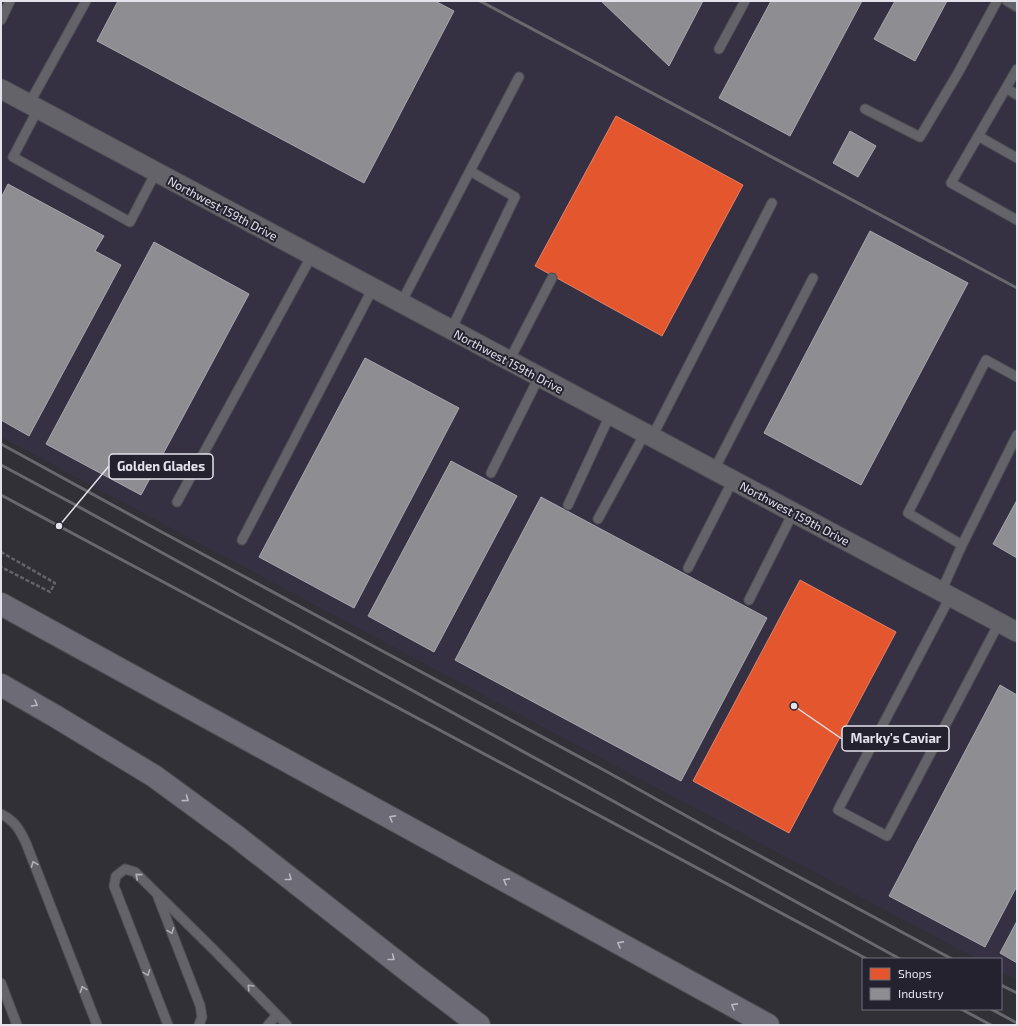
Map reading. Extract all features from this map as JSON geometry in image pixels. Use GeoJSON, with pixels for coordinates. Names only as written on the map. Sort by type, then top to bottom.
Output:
{"type":"FeatureCollection","features":[{"type":"Feature","properties":{"kind":"main road"},"geometry":{"type":"LineString","coordinates":[[1,604],[768,1025]]}},
{"type":"Feature","properties":{"kind":"main road"},"geometry":{"type":"LineString","coordinates":[[1,685],[154,776],[236,836],[479,1025]]}},
{"type":"Feature","properties":{"kind":"street","name":"Northwest 159th Drive"},"geometry":{"type":"LineString","coordinates":[[1,89],[1017,632]]}},
{"type":"Feature","properties":{"kind":"lane"},"geometry":{"type":"LineString","coordinates":[[1,20],[10,1]]}},
{"type":"Feature","properties":{"kind":"lane"},"geometry":{"type":"LineString","coordinates":[[86,1],[34,107],[13,157],[130,222],[156,172]]}},
{"type":"Feature","properties":{"kind":"lane"},"geometry":{"type":"LineString","coordinates":[[719,49],[745,1]]}},
{"type":"Feature","properties":{"kind":"lane"},"geometry":{"type":"LineString","coordinates":[[865,109],[920,138],[958,73],[997,1]]}},
{"type":"Feature","properties":{"kind":"lane"},"geometry":{"type":"LineString","coordinates":[[1007,1],[1017,7]]}},
{"type":"Feature","properties":{"kind":"lane"},"geometry":{"type":"LineString","coordinates":[[1017,68],[951,183],[1017,220]]}},
{"type":"Feature","properties":{"kind":"lane"},"geometry":{"type":"LineString","coordinates":[[401,303],[519,77]]}},
{"type":"Feature","properties":{"kind":"lane"},"geometry":{"type":"LineString","coordinates":[[1006,88],[1017,95]]}},
{"type":"Feature","properties":{"kind":"lane"},"geometry":{"type":"LineString","coordinates":[[978,136],[1017,158]]}},
{"type":"Feature","properties":{"kind":"lane"},"geometry":{"type":"LineString","coordinates":[[451,330],[515,197],[470,171]]}},
{"type":"Feature","properties":{"kind":"lane"},"geometry":{"type":"LineString","coordinates":[[598,519],[648,435],[772,202]]}},
{"type":"Feature","properties":{"kind":"lane"},"geometry":{"type":"LineString","coordinates":[[177,502],[312,255]]}},
{"type":"Feature","properties":{"kind":"lane"},"geometry":{"type":"LineString","coordinates":[[509,361],[552,278]]}},
{"type":"Feature","properties":{"kind":"lane"},"geometry":{"type":"LineString","coordinates":[[714,470],[813,278]]}},
{"type":"Feature","properties":{"kind":"lane"},"geometry":{"type":"LineString","coordinates":[[242,540],[373,288]]}},
{"type":"Feature","properties":{"kind":"lane"},"geometry":{"type":"LineString","coordinates":[[962,545],[908,513],[986,360],[1017,377]]}},
{"type":"Feature","properties":{"kind":"lane"},"geometry":{"type":"LineString","coordinates":[[492,473],[539,377]]}},
{"type":"Feature","properties":{"kind":"lane"},"geometry":{"type":"LineString","coordinates":[[568,504],[610,415]]}},
{"type":"Feature","properties":{"kind":"lane"},"geometry":{"type":"LineString","coordinates":[[999,623],[887,836],[838,810],[946,594],[962,545],[1017,435]]}},
{"type":"Feature","properties":{"kind":"lane"},"geometry":{"type":"LineString","coordinates":[[688,568],[733,480]]}},
{"type":"Feature","properties":{"kind":"lane"},"geometry":{"type":"LineString","coordinates":[[749,600],[793,513]]}},
{"type":"Feature","properties":{"kind":"lane"},"geometry":{"type":"LineString","coordinates":[[1,814],[15,823],[22,833],[97,1025]]}},
{"type":"Feature","properties":{"kind":"lane"},"geometry":{"type":"LineString","coordinates":[[168,1025],[114,886],[116,876],[125,869],[135,872],[287,1025]]}},
{"type":"Feature","properties":{"kind":"lane"},"geometry":{"type":"LineString","coordinates":[[157,894],[200,1005],[202,1017],[199,1025]]}},
{"type":"Feature","properties":{"kind":"lane"},"geometry":{"type":"LineString","coordinates":[[1,984],[17,1025]]}},
{"type":"Feature","properties":{"kind":"lane"},"geometry":{"type":"LineString","coordinates":[[268,1025],[277,1015]]}},
{"type":"Feature","properties":{"kind":"path"},"geometry":{"type":"LineString","coordinates":[[1,552],[55,583],[50,592],[1,567]]}},
{"type":"Feature","properties":{"kind":"shaded area"},"geometry":{"type":"Polygon","coordinates":[[[1,1],[1017,1],[1017,980],[1002,972],[1002,958],[975,958],[1,437],[1,1]]]}},
{"type":"Feature","properties":{"kind":"building: Shops"},"geometry":{"type":"Polygon","coordinates":[[[616,116],[743,185],[662,336],[535,266],[616,116]]]}},
{"type":"Feature","properties":{"kind":"building: Shops"},"geometry":{"type":"Polygon","coordinates":[[[800,580],[896,632],[789,833],[693,781],[800,580]]]}},
{"type":"Feature","properties":{"kind":"building: Industry"},"geometry":{"type":"Polygon","coordinates":[[[118,1],[435,1],[454,11],[364,183],[97,41],[118,1]]]}},
{"type":"Feature","properties":{"kind":"building: Industry"},"geometry":{"type":"Polygon","coordinates":[[[601,1],[703,1],[669,66],[601,1]]]}},
{"type":"Feature","properties":{"kind":"building: Industry"},"geometry":{"type":"Polygon","coordinates":[[[771,1],[862,1],[790,136],[719,98],[771,1]]]}},
{"type":"Feature","properties":{"kind":"building: Industry"},"geometry":{"type":"Polygon","coordinates":[[[895,1],[947,1],[915,61],[874,39],[895,1]]]}},
{"type":"Feature","properties":{"kind":"building: Industry"},"geometry":{"type":"Polygon","coordinates":[[[850,131],[876,146],[858,177],[833,163],[850,131]]]}},
{"type":"Feature","properties":{"kind":"building: Industry"},"geometry":{"type":"Polygon","coordinates":[[[8,184],[104,236],[95,251],[121,265],[29,436],[1,420],[1,198],[8,184]]]}},
{"type":"Feature","properties":{"kind":"building: Industry"},"geometry":{"type":"Polygon","coordinates":[[[870,231],[968,283],[861,485],[764,433],[870,231]]]}},
{"type":"Feature","properties":{"kind":"building: Industry"},"geometry":{"type":"Polygon","coordinates":[[[154,242],[249,294],[141,495],[46,444],[154,242]]]}},
{"type":"Feature","properties":{"kind":"building: Industry"},"geometry":{"type":"Polygon","coordinates":[[[365,358],[459,408],[354,608],[259,557],[365,358]]]}},
{"type":"Feature","properties":{"kind":"building: Industry"},"geometry":{"type":"Polygon","coordinates":[[[451,461],[517,496],[434,652],[368,616],[451,461]]]}},
{"type":"Feature","properties":{"kind":"building: Industry"},"geometry":{"type":"Polygon","coordinates":[[[541,497],[767,618],[681,781],[455,660],[541,497]]]}},
{"type":"Feature","properties":{"kind":"building: Industry"},"geometry":{"type":"Polygon","coordinates":[[[1017,500],[1017,558],[993,544],[1017,500]]]}},
{"type":"Feature","properties":{"kind":"building: Industry"},"geometry":{"type":"Polygon","coordinates":[[[1000,685],[1017,695],[1017,886],[985,947],[889,896],[1000,685]]]}},
{"type":"Feature","properties":{"kind":"building: Industry"},"geometry":{"type":"Polygon","coordinates":[[[1017,921],[1017,963],[1000,953],[1017,921]]]}},
{"type":"Feature","properties":{"kind":"railway"},"geometry":{"type":"LineString","coordinates":[[480,1],[1017,288]]}},
{"type":"Feature","properties":{"kind":"railway"},"geometry":{"type":"LineString","coordinates":[[1,444],[950,958]]}},
{"type":"Feature","properties":{"kind":"railway"},"geometry":{"type":"LineString","coordinates":[[1,465],[898,958]]}},
{"type":"Feature","properties":{"kind":"railway"},"geometry":{"type":"LineString","coordinates":[[1,495],[865,958]]}},
{"type":"Feature","properties":{"kind":"railway"},"geometry":{"type":"LineString","coordinates":[[1002,986],[1017,993]]}},
{"type":"Feature","properties":{"kind":"railway"},"geometry":{"type":"LineString","coordinates":[[963,1010],[991,1025]]}},
{"type":"Feature","properties":{"kind":"railway"},"geometry":{"type":"LineString","coordinates":[[993,1010],[1017,1023]]}},
{"type":"Feature","properties":{"kind":"place","name":"Golden Glades"},"geometry":{"type":"Point","coordinates":[59,526]}},
{"type":"Feature","properties":{"kind":"place","name":"Marky's Caviar"},"geometry":{"type":"Point","coordinates":[794,706]}}]}
